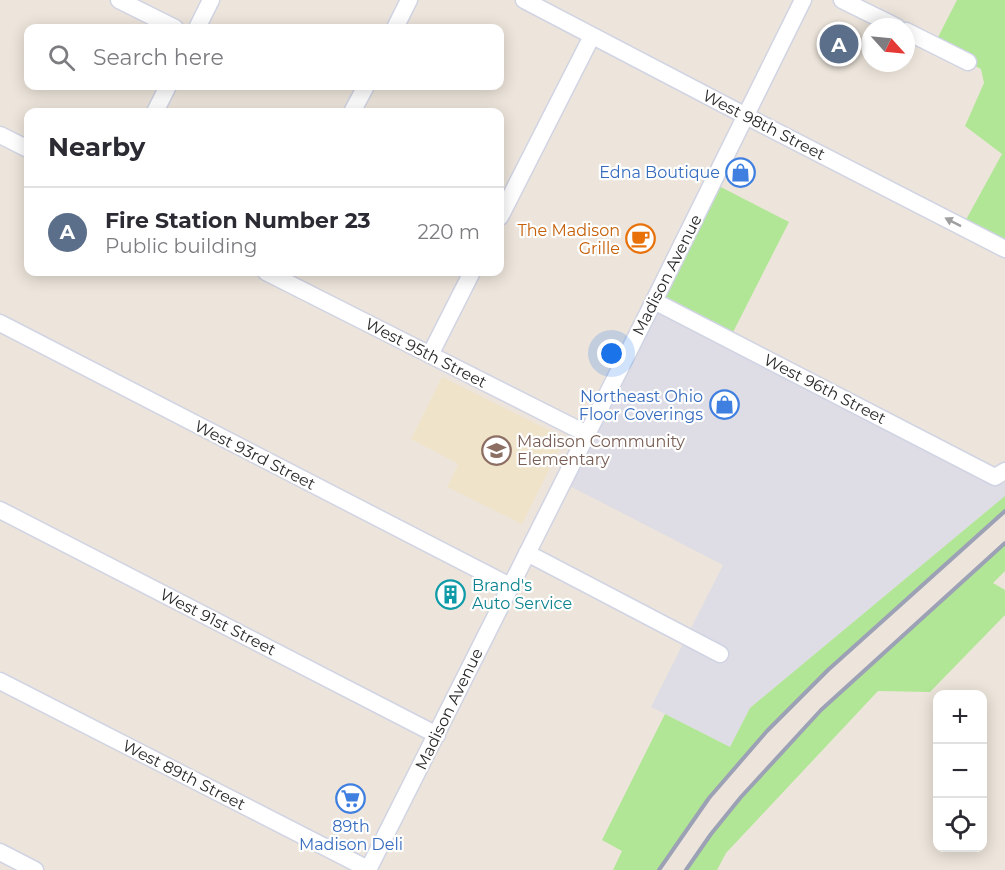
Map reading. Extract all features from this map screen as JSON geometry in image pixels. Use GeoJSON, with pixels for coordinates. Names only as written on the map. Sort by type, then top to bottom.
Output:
{"type":"FeatureCollection","features":[{"type":"Feature","properties":{"kind":"street"},"geometry":{"type":"LineString","coordinates":[[119,0],[167,24]]}},
{"type":"Feature","properties":{"kind":"street"},"geometry":{"type":"LineString","coordinates":[[199,24],[211,0]]}},
{"type":"Feature","properties":{"kind":"street"},"geometry":{"type":"LineString","coordinates":[[397,24],[409,0]]}},
{"type":"Feature","properties":{"kind":"street","name":"West 98th Street"},"geometry":{"type":"LineString","coordinates":[[524,0],[1005,249]]}},
{"type":"Feature","properties":{"kind":"street","name":"Madison Avenue"},"geometry":{"type":"LineString","coordinates":[[368,869],[803,0]]}},
{"type":"Feature","properties":{"kind":"street"},"geometry":{"type":"LineString","coordinates":[[842,0],[879,18]]}},
{"type":"Feature","properties":{"kind":"street"},"geometry":{"type":"LineString","coordinates":[[504,209],[592,36]]}},
{"type":"Feature","properties":{"kind":"street"},"geometry":{"type":"LineString","coordinates":[[915,36],[968,62]]}},
{"type":"Feature","properties":{"kind":"street"},"geometry":{"type":"LineString","coordinates":[[157,108],[166,90]]}},
{"type":"Feature","properties":{"kind":"street"},"geometry":{"type":"LineString","coordinates":[[354,108],[364,90]]}},
{"type":"Feature","properties":{"kind":"street"},"geometry":{"type":"LineString","coordinates":[[0,135],[24,147]]}},
{"type":"Feature","properties":{"kind":"street","name":"West 95th Street"},"geometry":{"type":"LineString","coordinates":[[277,276],[586,434]]}},
{"type":"Feature","properties":{"kind":"street"},"geometry":{"type":"LineString","coordinates":[[430,355],[470,276]]}},
{"type":"Feature","properties":{"kind":"street","name":"West 96th Street"},"geometry":{"type":"LineString","coordinates":[[654,301],[1000,474]]}},
{"type":"Feature","properties":{"kind":"street","name":"West 93rd Street"},"geometry":{"type":"LineString","coordinates":[[0,323],[510,586]]}},
{"type":"Feature","properties":{"kind":"street","name":"West 91st Street"},"geometry":{"type":"LineString","coordinates":[[0,510],[437,735]]}},
{"type":"Feature","properties":{"kind":"street"},"geometry":{"type":"LineString","coordinates":[[527,553],[720,654]]}},
{"type":"Feature","properties":{"kind":"street","name":"West 89th Street"},"geometry":{"type":"LineString","coordinates":[[0,681],[368,869]]}},
{"type":"Feature","properties":{"kind":"street"},"geometry":{"type":"LineString","coordinates":[[0,852],[35,870]]}},
{"type":"Feature","properties":{"kind":"shaded area"},"geometry":{"type":"Polygon","coordinates":[[[654,301],[1005,483],[1005,496],[750,708],[730,747],[651,707],[723,565],[562,482],[654,301]]]}},
{"type":"Feature","properties":{"kind":"shaded area","name":"Madison Community Elementary"},"geometry":{"type":"Polygon","coordinates":[[[442,377],[565,438],[522,524],[447,487],[458,465],[411,439],[442,377]]]}},
{"type":"Feature","properties":{"kind":"green space"},"geometry":{"type":"Polygon","coordinates":[[[957,0],[1005,0],[1005,249],[962,227],[1002,154],[965,126],[984,83],[981,69],[934,45],[957,0]]]}},
{"type":"Feature","properties":{"kind":"green space"},"geometry":{"type":"Polygon","coordinates":[[[713,183],[789,222],[729,340],[654,301],[713,183]]]}},
{"type":"Feature","properties":{"kind":"green space"},"geometry":{"type":"Polygon","coordinates":[[[1005,496],[1005,511],[828,670],[767,731],[709,798],[659,870],[613,870],[622,851],[602,840],[665,714],[730,747],[750,708],[1005,496]]]}},
{"type":"Feature","properties":{"kind":"green space"},"geometry":{"type":"Polygon","coordinates":[[[1005,543],[1005,571],[993,583],[1005,590],[1005,615],[930,692],[878,691],[726,853],[717,870],[686,870],[711,833],[741,797],[821,710],[1005,543]]]}},
{"type":"Feature","properties":{"kind":"railway"},"geometry":{"type":"LineString","coordinates":[[659,870],[709,798],[767,731],[828,670],[1005,511]]}},
{"type":"Feature","properties":{"kind":"railway"},"geometry":{"type":"LineString","coordinates":[[686,870],[741,797],[821,710],[1005,543]]}},
{"type":"Feature","properties":{"kind":"place","name":"Fire Station Number 23"},"geometry":{"type":"Point","coordinates":[839,44]}},
{"type":"Feature","properties":{"kind":"place","name":"Edna Boutique"},"geometry":{"type":"Point","coordinates":[741,172]}},
{"type":"Feature","properties":{"kind":"place","name":"The Madison Grille"},"geometry":{"type":"Point","coordinates":[641,239]}},
{"type":"Feature","properties":{"kind":"place","name":"Northeast Ohio Floor Coverings"},"geometry":{"type":"Point","coordinates":[724,405]}},
{"type":"Feature","properties":{"kind":"place","name":"Madison Community Elementary"},"geometry":{"type":"Point","coordinates":[496,450]}},
{"type":"Feature","properties":{"kind":"place","name":"Brand's Auto Service"},"geometry":{"type":"Point","coordinates":[451,594]}},
{"type":"Feature","properties":{"kind":"place","name":"89th Madison Deli"},"geometry":{"type":"Point","coordinates":[351,798]}}]}
